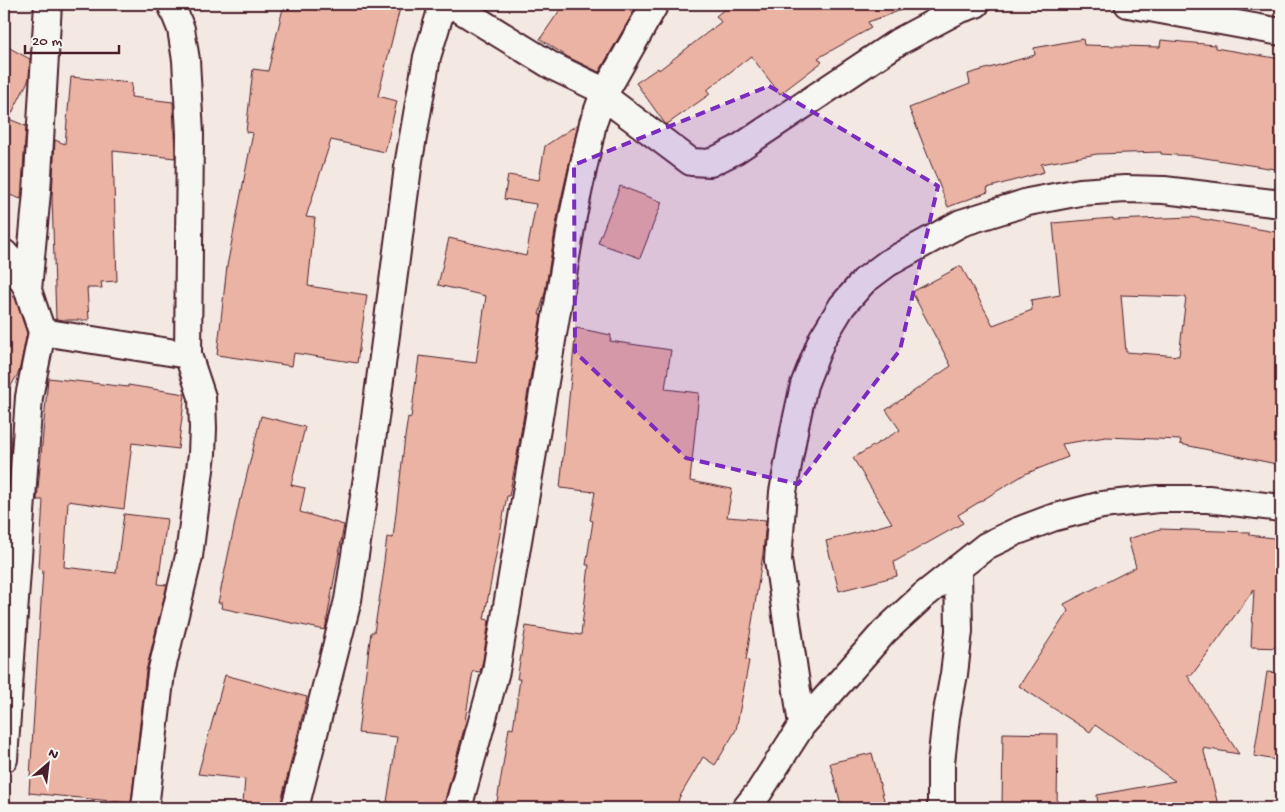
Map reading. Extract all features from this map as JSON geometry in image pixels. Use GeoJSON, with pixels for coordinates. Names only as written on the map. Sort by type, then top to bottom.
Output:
{"type":"FeatureCollection","features":[{"type":"Feature","properties":{"kind":"street"},"geometry":{"type":"LineString","coordinates":[[28,290],[37,192],[48,4]]}},
{"type":"Feature","properties":{"kind":"street"},"geometry":{"type":"LineString","coordinates":[[146,808],[161,673],[189,556],[202,454],[202,397],[188,356],[190,134],[186,60],[181,30],[171,4]]}},
{"type":"Feature","properties":{"kind":"street"},"geometry":{"type":"LineString","coordinates":[[181,30],[192,4]]}},
{"type":"Feature","properties":{"kind":"street"},"geometry":{"type":"LineString","coordinates":[[296,808],[348,600],[368,471],[409,160],[427,57],[443,4]]}},
{"type":"Feature","properties":{"kind":"street"},"geometry":{"type":"LineString","coordinates":[[451,4],[552,66],[605,94],[691,162],[710,164],[736,150],[898,42],[958,10],[976,4]]}},
{"type":"Feature","properties":{"kind":"street"},"geometry":{"type":"LineString","coordinates":[[458,808],[496,671],[573,216],[593,123],[605,94],[655,4]]}},
{"type":"Feature","properties":{"kind":"street"},"geometry":{"type":"LineString","coordinates":[[1128,4],[1281,32]]}},
{"type":"Feature","properties":{"kind":"street"},"geometry":{"type":"LineString","coordinates":[[802,725],[778,560],[782,492],[794,426],[808,376],[822,339],[842,306],[864,281],[888,262],[961,223],[1028,202],[1080,192],[1125,189],[1164,190],[1281,204]]}},
{"type":"Feature","properties":{"kind":"street"},"geometry":{"type":"LineString","coordinates":[[4,253],[13,263],[28,290],[42,332],[29,397],[8,604],[4,759]]}},
{"type":"Feature","properties":{"kind":"street"},"geometry":{"type":"LineString","coordinates":[[42,332],[188,356]]}},
{"type":"Feature","properties":{"kind":"street"},"geometry":{"type":"LineString","coordinates":[[746,808],[759,792],[802,725],[884,632],[923,596],[986,546],[1052,518],[1102,505],[1158,499],[1208,499],[1281,508]]}},
{"type":"Feature","properties":{"kind":"street"},"geometry":{"type":"LineString","coordinates":[[941,808],[942,754],[959,631],[958,568]]}},
{"type":"Feature","properties":{"kind":"highlighted area"},"geometry":{"type":"Polygon","coordinates":[[[769,86],[938,186],[900,350],[798,484],[686,458],[575,352],[574,165],[769,86]]]}},
{"type":"Feature","properties":{"kind":"building"},"geometry":{"type":"Polygon","coordinates":[[[284,4],[401,4],[378,96],[397,101],[385,152],[331,140],[306,217],[315,218],[308,286],[367,295],[357,363],[294,353],[292,366],[217,355],[227,266],[253,133],[246,132],[253,69],[268,71],[284,4]]]}},
{"type":"Feature","properties":{"kind":"building"},"geometry":{"type":"Polygon","coordinates":[[[564,4],[638,4],[599,72],[568,57],[540,39],[564,4]]]}},
{"type":"Feature","properties":{"kind":"building"},"geometry":{"type":"Polygon","coordinates":[[[731,4],[909,4],[910,7],[868,22],[871,28],[818,58],[822,62],[780,94],[751,56],[707,90],[710,94],[666,125],[636,83],[658,68],[659,70],[721,22],[716,16],[731,4]]]}},
{"type":"Feature","properties":{"kind":"building"},"geometry":{"type":"Polygon","coordinates":[[[1083,39],[1084,45],[1160,47],[1161,40],[1215,45],[1215,48],[1281,59],[1281,170],[1192,156],[1161,154],[1161,152],[1097,154],[1041,164],[1044,172],[987,188],[988,192],[948,207],[909,108],[970,84],[968,74],[1035,55],[1034,48],[1083,39]]]}},
{"type":"Feature","properties":{"kind":"building"},"geometry":{"type":"Polygon","coordinates":[[[4,45],[30,59],[29,79],[9,119],[26,126],[21,199],[4,193],[4,45]]]}},
{"type":"Feature","properties":{"kind":"building"},"geometry":{"type":"Polygon","coordinates":[[[71,77],[132,83],[131,97],[173,102],[175,158],[113,151],[117,281],[101,282],[102,288],[87,288],[89,320],[56,319],[52,197],[55,140],[65,144],[71,77]]]}},
{"type":"Feature","properties":{"kind":"building"},"geometry":{"type":"Polygon","coordinates":[[[578,124],[558,213],[545,292],[539,315],[541,315],[516,461],[509,496],[507,496],[484,619],[489,620],[483,660],[480,672],[473,671],[466,721],[443,808],[387,802],[397,737],[358,733],[371,632],[374,632],[384,570],[387,537],[393,538],[405,437],[408,417],[411,418],[419,356],[476,363],[486,296],[438,285],[449,238],[526,256],[536,204],[504,199],[508,175],[539,180],[545,146],[578,124]]]}},
{"type":"Feature","properties":{"kind":"building"},"geometry":{"type":"Polygon","coordinates":[[[620,186],[662,202],[640,258],[598,243],[620,186]]]}},
{"type":"Feature","properties":{"kind":"building"},"geometry":{"type":"Polygon","coordinates":[[[1191,217],[1281,233],[1281,465],[1180,444],[1181,440],[1106,437],[1062,444],[1068,457],[1025,474],[958,515],[963,523],[894,562],[897,576],[839,591],[826,541],[892,523],[853,458],[900,430],[886,410],[951,366],[912,292],[961,266],[993,325],[1032,310],[1031,300],[1060,295],[1053,223],[1113,218],[1113,220],[1191,217]],[[1121,295],[1126,352],[1179,356],[1186,297],[1121,295]]]}},
{"type":"Feature","properties":{"kind":"building"},"geometry":{"type":"Polygon","coordinates":[[[4,287],[15,298],[27,333],[19,372],[4,398],[4,287]]]}},
{"type":"Feature","properties":{"kind":"building"},"geometry":{"type":"Polygon","coordinates":[[[576,328],[611,335],[610,341],[671,350],[665,389],[699,393],[690,481],[732,489],[727,517],[766,520],[763,554],[746,660],[749,661],[736,730],[715,765],[703,757],[679,798],[677,808],[496,808],[509,728],[513,729],[520,679],[517,679],[526,626],[581,635],[589,565],[586,565],[593,521],[590,520],[595,492],[560,488],[576,328]]]}},
{"type":"Feature","properties":{"kind":"building"},"geometry":{"type":"Polygon","coordinates":[[[48,378],[128,387],[128,385],[185,394],[178,449],[132,443],[124,509],[68,501],[64,567],[116,573],[124,514],[167,519],[158,584],[167,585],[146,671],[131,803],[29,793],[43,570],[39,569],[43,500],[37,500],[48,378]]]}},
{"type":"Feature","properties":{"kind":"building"},"geometry":{"type":"Polygon","coordinates":[[[261,416],[305,427],[291,485],[305,488],[300,512],[344,525],[325,630],[221,608],[222,603],[218,603],[240,499],[261,416]]]}},
{"type":"Feature","properties":{"kind":"building"},"geometry":{"type":"Polygon","coordinates":[[[1160,529],[1249,532],[1249,535],[1281,539],[1281,648],[1251,647],[1254,589],[1192,675],[1187,675],[1239,754],[1203,748],[1219,808],[1098,808],[1097,795],[1175,781],[1095,725],[1090,732],[1019,686],[1068,611],[1064,604],[1136,567],[1128,539],[1160,529]]]}},
{"type":"Feature","properties":{"kind":"building"},"geometry":{"type":"Polygon","coordinates":[[[1267,672],[1281,673],[1281,761],[1254,756],[1267,672]]]}},
{"type":"Feature","properties":{"kind":"building"},"geometry":{"type":"Polygon","coordinates":[[[225,675],[307,697],[280,806],[243,803],[245,779],[198,774],[225,675]]]}},
{"type":"Feature","properties":{"kind":"building"},"geometry":{"type":"Polygon","coordinates":[[[1003,733],[1058,734],[1057,808],[1002,808],[1003,733]]]}},
{"type":"Feature","properties":{"kind":"building"},"geometry":{"type":"Polygon","coordinates":[[[872,753],[886,808],[842,808],[830,763],[872,753]]]}}]}
